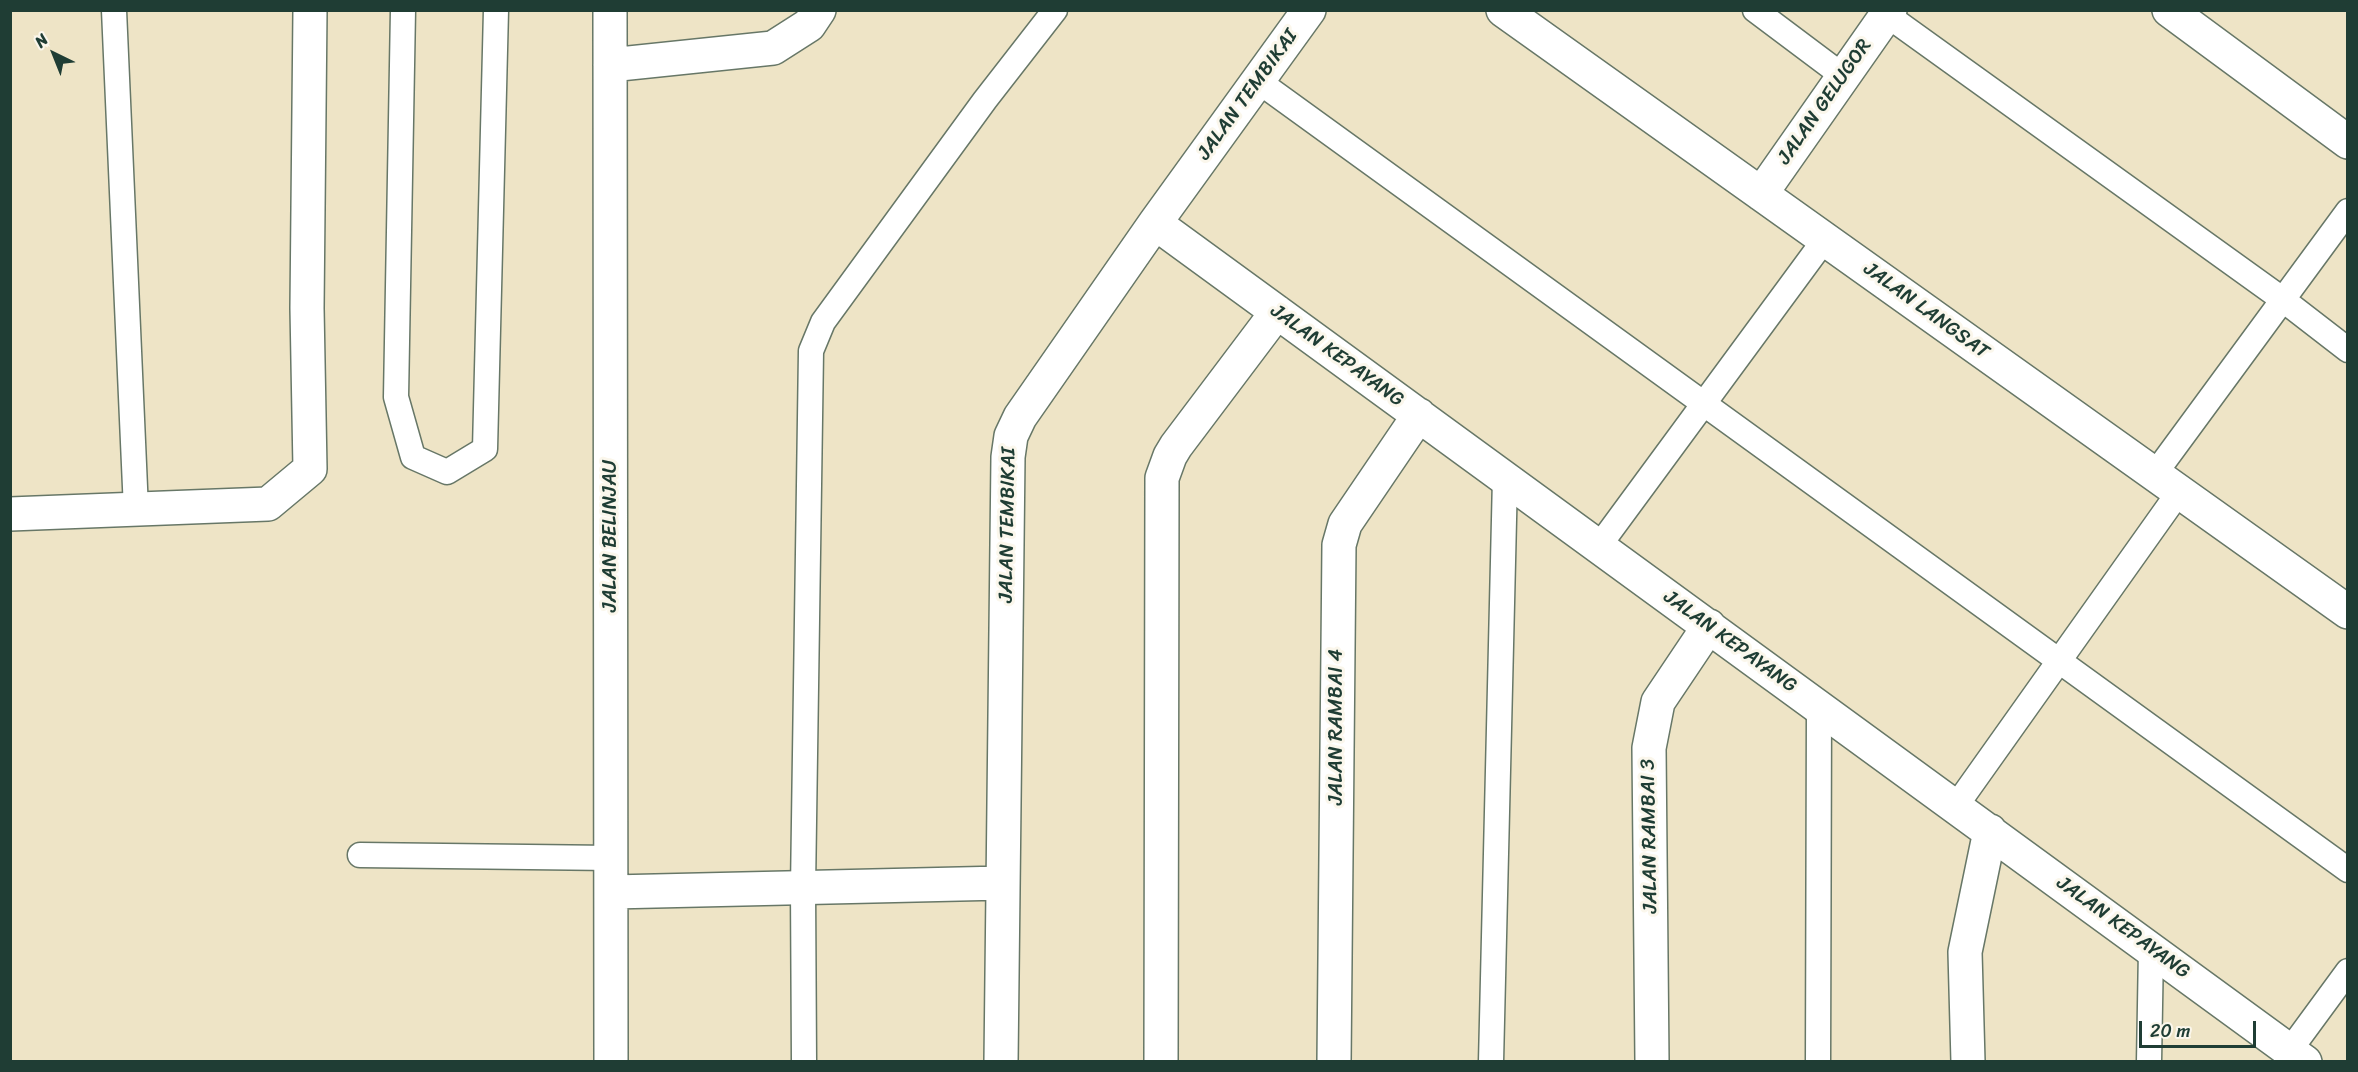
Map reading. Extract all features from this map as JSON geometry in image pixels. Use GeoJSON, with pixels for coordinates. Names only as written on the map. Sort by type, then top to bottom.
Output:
{"type":"FeatureCollection","features":[{"type":"Feature","properties":{"kind":"street"},"geometry":{"type":"LineString","coordinates":[[10,514],[268,504],[310,470],[308,296],[310,10]]}},
{"type":"Feature","properties":{"kind":"street","name":"JALAN BELINJAU"},"geometry":{"type":"LineString","coordinates":[[610,10],[611,1062]]}},
{"type":"Feature","properties":{"kind":"street"},"geometry":{"type":"LineString","coordinates":[[610,66],[773,48],[809,25],[819,10]]}},
{"type":"Feature","properties":{"kind":"street","name":"JALAN TEMBIKAI"},"geometry":{"type":"LineString","coordinates":[[1001,1062],[1008,457],[1011,436],[1020,417],[1155,223],[1310,10]]}},
{"type":"Feature","properties":{"kind":"street","name":"JALAN LANGSAT"},"geometry":{"type":"LineString","coordinates":[[1503,10],[2348,612]]}},
{"type":"Feature","properties":{"kind":"street"},"geometry":{"type":"LineString","coordinates":[[2169,10],[2348,142]]}},
{"type":"Feature","properties":{"kind":"street","name":"JALAN GELUGOR"},"geometry":{"type":"LineString","coordinates":[[1761,194],[1888,13]]}},
{"type":"Feature","properties":{"kind":"street","name":"JALAN KEPAYANG"},"geometry":{"type":"LineString","coordinates":[[1155,223],[2298,1056]]}},
{"type":"Feature","properties":{"kind":"street"},"geometry":{"type":"LineString","coordinates":[[1161,1062],[1162,478],[1176,446],[1277,312]]}},
{"type":"Feature","properties":{"kind":"street","name":"JALAN RAMBAI 4"},"geometry":{"type":"LineString","coordinates":[[1334,1062],[1339,544],[1345,524],[1419,415]]}},
{"type":"Feature","properties":{"kind":"street","name":"JALAN RAMBAI 3"},"geometry":{"type":"LineString","coordinates":[[1652,1062],[1649,748],[1658,702],[1709,626]]}},
{"type":"Feature","properties":{"kind":"street"},"geometry":{"type":"LineString","coordinates":[[1968,1062],[1965,952],[1990,831]]}},
{"type":"Feature","properties":{"kind":"street"},"geometry":{"type":"LineString","coordinates":[[612,892],[1003,883]]}},
{"type":"Feature","properties":{"kind":"lane"},"geometry":{"type":"LineString","coordinates":[[114,10],[136,510]]}},
{"type":"Feature","properties":{"kind":"lane"},"geometry":{"type":"LineString","coordinates":[[403,10],[396,397],[413,457],[447,472],[485,449],[496,10]]}},
{"type":"Feature","properties":{"kind":"lane"},"geometry":{"type":"LineString","coordinates":[[804,1062],[803,888],[809,373],[813,341],[823,322],[1055,10]]}},
{"type":"Feature","properties":{"kind":"lane"},"geometry":{"type":"LineString","coordinates":[[1755,10],[1843,76]]}},
{"type":"Feature","properties":{"kind":"lane"},"geometry":{"type":"LineString","coordinates":[[1888,13],[2282,299],[2348,350]]}},
{"type":"Feature","properties":{"kind":"lane"},"geometry":{"type":"LineString","coordinates":[[1258,81],[2348,870]]}},
{"type":"Feature","properties":{"kind":"lane"},"geometry":{"type":"LineString","coordinates":[[1956,806],[2059,661],[2282,299],[2348,211]]}},
{"type":"Feature","properties":{"kind":"lane"},"geometry":{"type":"LineString","coordinates":[[1599,546],[1702,403],[1825,240]]}},
{"type":"Feature","properties":{"kind":"lane"},"geometry":{"type":"LineString","coordinates":[[1491,1062],[1505,478]]}},
{"type":"Feature","properties":{"kind":"lane"},"geometry":{"type":"LineString","coordinates":[[1818,1062],[1819,707]]}},
{"type":"Feature","properties":{"kind":"lane"},"geometry":{"type":"LineString","coordinates":[[360,855],[612,858]]}},
{"type":"Feature","properties":{"kind":"lane"},"geometry":{"type":"LineString","coordinates":[[2149,1062],[2151,949]]}},
{"type":"Feature","properties":{"kind":"lane"},"geometry":{"type":"LineString","coordinates":[[2298,1056],[2348,971]]}}]}
